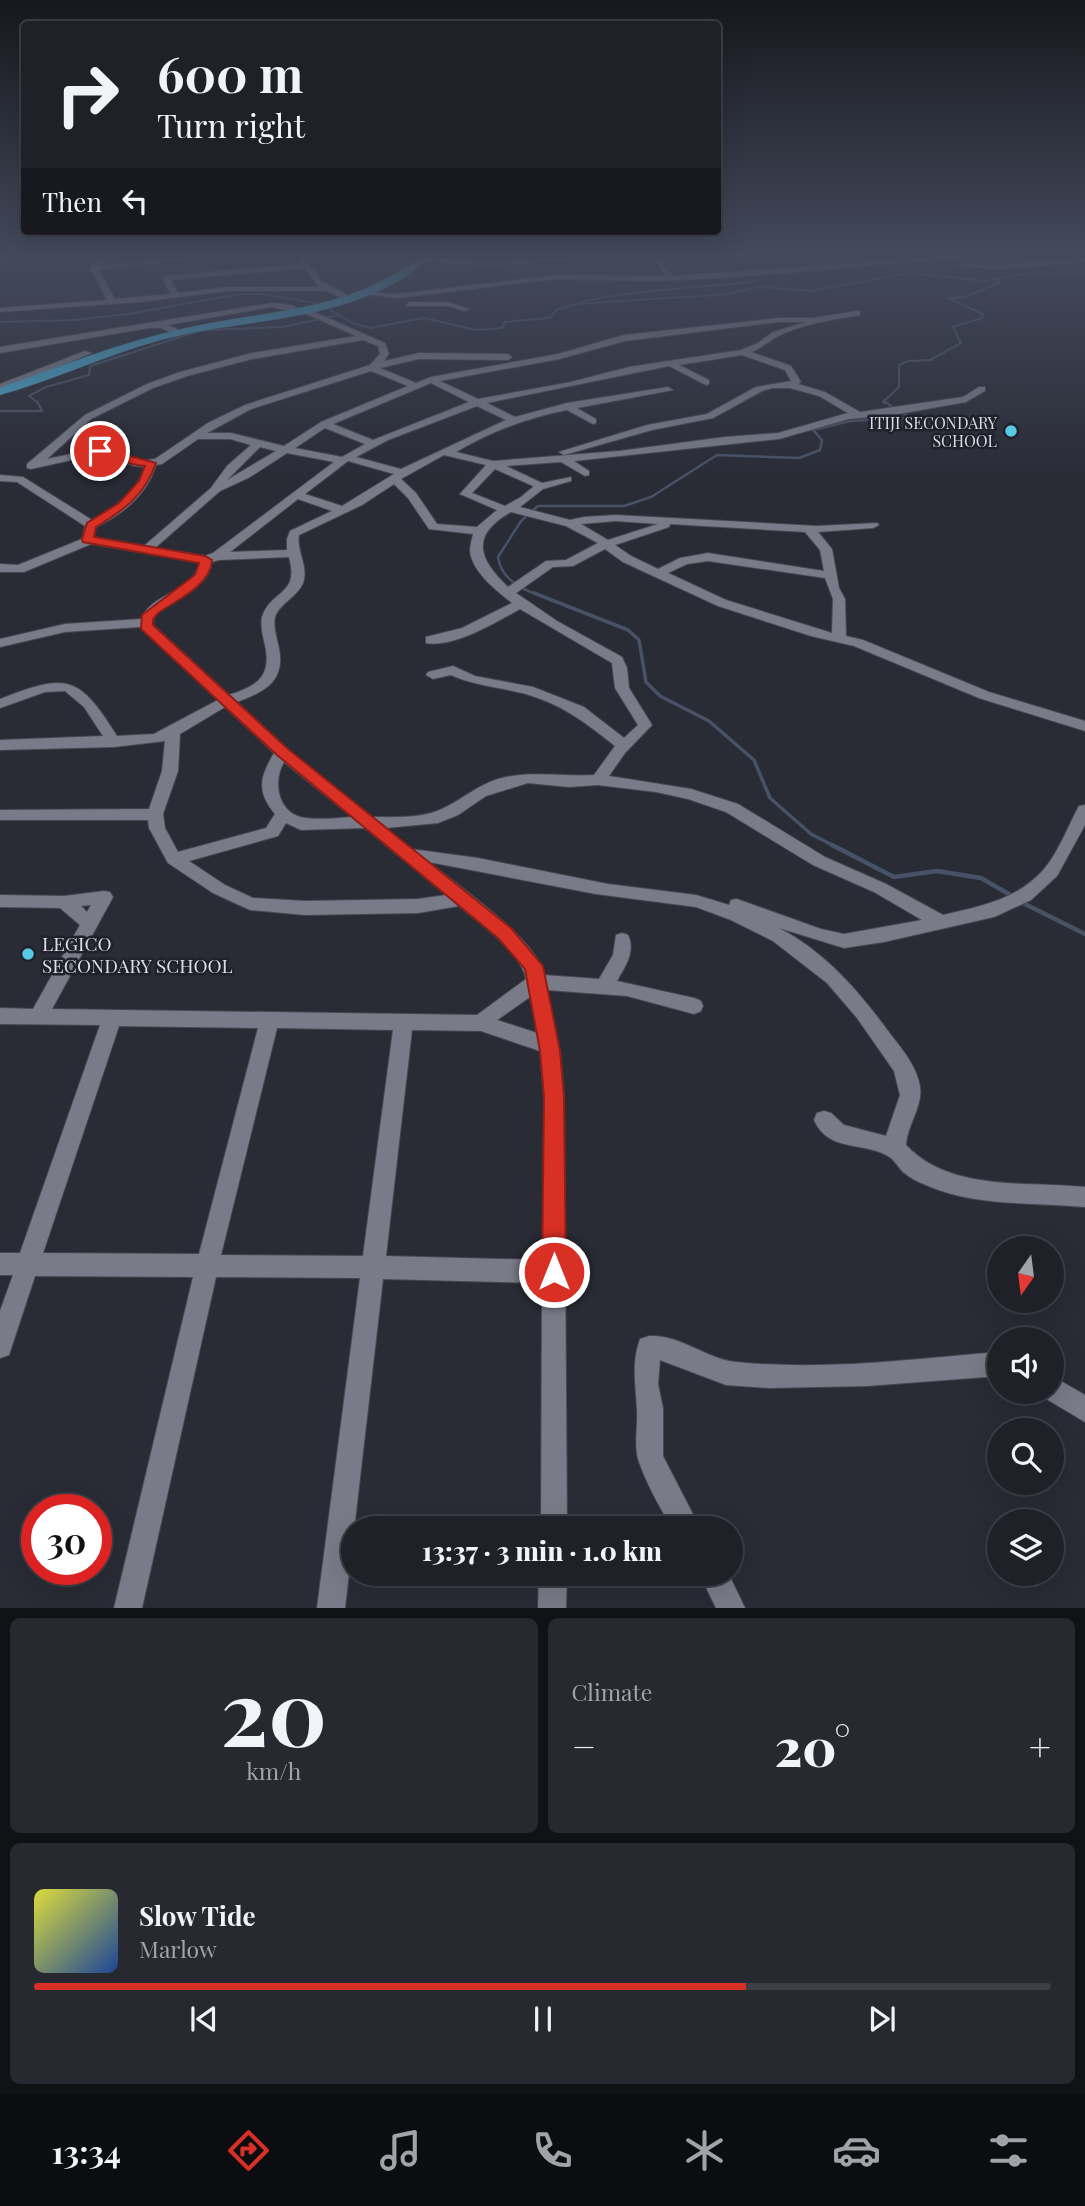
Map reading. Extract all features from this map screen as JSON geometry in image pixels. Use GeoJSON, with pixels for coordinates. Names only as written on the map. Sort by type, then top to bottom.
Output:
{"type":"FeatureCollection","features":[{"type":"Feature","properties":{"kind":"main road"},"geometry":{"type":"LineString","coordinates":[[0,392],[83,362],[191,331]]}},
{"type":"Feature","properties":{"kind":"street"},"geometry":{"type":"LineString","coordinates":[[0,350],[117,331]]}},
{"type":"Feature","properties":{"kind":"street"},"geometry":{"type":"LineString","coordinates":[[172,331],[178,333]]}},
{"type":"Feature","properties":{"kind":"street"},"geometry":{"type":"LineString","coordinates":[[353,331],[382,345],[385,352],[372,368]]}},
{"type":"Feature","properties":{"kind":"street"},"geometry":{"type":"LineString","coordinates":[[148,548],[216,489],[246,475],[324,424],[416,386],[444,377],[570,354],[624,338],[684,331]]}},
{"type":"Feature","properties":{"kind":"street"},"geometry":{"type":"LineString","coordinates":[[145,623],[153,610],[200,578],[211,558],[345,459],[372,443],[479,402],[670,363],[743,352],[784,331]]}},
{"type":"Feature","properties":{"kind":"street"},"geometry":{"type":"LineString","coordinates":[[0,490],[7,478],[41,460],[77,424],[149,388],[245,359],[299,347],[355,340],[364,336]]}},
{"type":"Feature","properties":{"kind":"street"},"geometry":{"type":"LineString","coordinates":[[743,352],[788,368],[796,382],[759,389],[710,416],[651,427],[539,459],[493,464],[465,494],[508,509],[570,524],[609,543],[627,558],[657,574],[740,609],[858,643],[984,695],[1085,726]]}},
{"type":"Feature","properties":{"kind":"street"},"geometry":{"type":"LineString","coordinates":[[0,387],[88,353]]}},
{"type":"Feature","properties":{"kind":"street"},"geometry":{"type":"LineString","coordinates":[[31,466],[100,451],[131,462],[151,463],[167,457],[212,425],[248,407],[419,356],[535,360]]}},
{"type":"Feature","properties":{"kind":"street"},"geometry":{"type":"LineString","coordinates":[[419,356],[441,371],[444,377]]}},
{"type":"Feature","properties":{"kind":"street"},"geometry":{"type":"LineString","coordinates":[[670,363],[706,382]]}},
{"type":"Feature","properties":{"kind":"street"},"geometry":{"type":"LineString","coordinates":[[372,368],[416,386]]}},
{"type":"Feature","properties":{"kind":"street"},"geometry":{"type":"LineString","coordinates":[[431,380],[513,420]]}},
{"type":"Feature","properties":{"kind":"street"},"geometry":{"type":"LineString","coordinates":[[790,385],[822,394],[858,414]]}},
{"type":"Feature","properties":{"kind":"street"},"geometry":{"type":"LineString","coordinates":[[539,459],[568,462],[786,435],[833,419],[966,399],[982,389]]}},
{"type":"Feature","properties":{"kind":"street"},"geometry":{"type":"LineString","coordinates":[[0,745],[114,742],[156,738],[173,733],[226,702],[260,687],[272,671],[276,656],[268,618],[274,608],[296,588],[298,561],[291,542],[296,531],[358,503],[398,476],[438,454],[449,452],[463,442],[513,420],[567,406],[668,390]]}},
{"type":"Feature","properties":{"kind":"street"},"geometry":{"type":"LineString","coordinates":[[567,406],[593,421]]}},
{"type":"Feature","properties":{"kind":"street"},"geometry":{"type":"LineString","coordinates":[[324,424],[372,443]]}},
{"type":"Feature","properties":{"kind":"street"},"geometry":{"type":"LineString","coordinates":[[196,436],[231,436],[285,450],[345,459],[398,476],[410,496],[421,505],[433,527],[480,531]]}},
{"type":"Feature","properties":{"kind":"street"},"geometry":{"type":"LineString","coordinates":[[216,489],[217,483],[231,468],[258,444]]}},
{"type":"Feature","properties":{"kind":"street"},"geometry":{"type":"LineString","coordinates":[[449,452],[493,464],[538,484],[539,487]]}},
{"type":"Feature","properties":{"kind":"street"},"geometry":{"type":"LineString","coordinates":[[552,473],[568,462]]}},
{"type":"Feature","properties":{"kind":"street"},"geometry":{"type":"LineString","coordinates":[[568,462],[585,473]]}},
{"type":"Feature","properties":{"kind":"street"},"geometry":{"type":"LineString","coordinates":[[2,571],[20,569],[90,533],[135,492],[149,474],[151,463]]}},
{"type":"Feature","properties":{"kind":"street"},"geometry":{"type":"LineString","coordinates":[[7,478],[85,519],[90,533]]}},
{"type":"Feature","properties":{"kind":"street"},"geometry":{"type":"LineString","coordinates":[[567,479],[539,487],[508,509],[496,514],[480,531],[476,548],[481,566],[513,590],[521,603],[598,648],[621,666],[625,693],[640,711],[645,726],[641,733],[624,746],[598,780]]}},
{"type":"Feature","properties":{"kind":"street"},"geometry":{"type":"LineString","coordinates":[[296,495],[341,510]]}},
{"type":"Feature","properties":{"kind":"street"},"geometry":{"type":"LineString","coordinates":[[570,524],[584,520],[616,518],[809,529],[852,529],[873,525]]}},
{"type":"Feature","properties":{"kind":"street"},"geometry":{"type":"LineString","coordinates":[[513,590],[550,564],[569,563],[609,543],[681,521]]}},
{"type":"Feature","properties":{"kind":"street"},"geometry":{"type":"LineString","coordinates":[[809,529],[826,549],[829,575],[839,600],[839,638]]}},
{"type":"Feature","properties":{"kind":"street"},"geometry":{"type":"LineString","coordinates":[[90,533],[148,548],[211,558],[293,553]]}},
{"type":"Feature","properties":{"kind":"street"},"geometry":{"type":"LineString","coordinates":[[657,574],[684,561],[708,557],[829,575]]}},
{"type":"Feature","properties":{"kind":"street"},"geometry":{"type":"LineString","coordinates":[[431,640],[482,625],[521,603]]}},
{"type":"Feature","properties":{"kind":"street"},"geometry":{"type":"LineString","coordinates":[[0,643],[65,628],[145,623],[282,752],[460,899],[481,913],[523,952],[533,966],[548,1045],[554,1097],[554,1516]]}},
{"type":"Feature","properties":{"kind":"street"},"geometry":{"type":"LineString","coordinates":[[433,675],[453,670],[471,679],[528,690],[564,703],[579,710],[624,746]]}},
{"type":"Feature","properties":{"kind":"street"},"geometry":{"type":"LineString","coordinates":[[0,704],[45,687],[62,684],[72,686],[99,718],[114,742]]}},
{"type":"Feature","properties":{"kind":"street"},"geometry":{"type":"LineString","coordinates":[[173,733],[170,771],[155,814],[162,841],[174,859],[211,884],[250,904],[305,908],[418,906],[460,899]]}},
{"type":"Feature","properties":{"kind":"street"},"geometry":{"type":"LineString","coordinates":[[282,752],[270,773],[271,800],[283,814],[301,824],[404,822],[438,817],[481,792],[515,780],[598,780],[674,790],[732,808],[819,861],[880,888],[940,922]]}},
{"type":"Feature","properties":{"kind":"street"},"geometry":{"type":"LineString","coordinates":[[407,854],[471,862],[599,888],[699,902],[726,901],[819,936],[844,941],[988,912],[1009,904],[1038,886],[1056,867],[1068,838],[1085,810]]}},
{"type":"Feature","properties":{"kind":"street"},"geometry":{"type":"LineString","coordinates":[[0,815],[155,814]]}},
{"type":"Feature","properties":{"kind":"street"},"geometry":{"type":"LineString","coordinates":[[174,859],[272,832],[283,814]]}},
{"type":"Feature","properties":{"kind":"street"},"geometry":{"type":"LineString","coordinates":[[0,901],[64,902],[104,897],[38,1017]]}},
{"type":"Feature","properties":{"kind":"street"},"geometry":{"type":"LineString","coordinates":[[64,902],[89,923]]}},
{"type":"Feature","properties":{"kind":"street"},"geometry":{"type":"LineString","coordinates":[[699,902],[750,920],[791,942],[832,975],[860,1007],[896,1058],[910,1084],[908,1106],[897,1129],[895,1147],[912,1167],[952,1184],[979,1189],[1050,1192],[1085,1197]]}},
{"type":"Feature","properties":{"kind":"street"},"geometry":{"type":"LineString","coordinates":[[604,987],[614,974],[622,955],[622,940]]}},
{"type":"Feature","properties":{"kind":"street"},"geometry":{"type":"LineString","coordinates":[[481,1023],[537,982],[646,993],[694,1006]]}},
{"type":"Feature","properties":{"kind":"street"},"geometry":{"type":"LineString","coordinates":[[0,1016],[111,1020],[481,1023],[548,1045]]}},
{"type":"Feature","properties":{"kind":"street"},"geometry":{"type":"LineString","coordinates":[[0,1346],[111,1020]]}},
{"type":"Feature","properties":{"kind":"street"},"geometry":{"type":"LineString","coordinates":[[128,1608],[206,1266],[269,1021]]}},
{"type":"Feature","properties":{"kind":"street"},"geometry":{"type":"LineString","coordinates":[[331,1608],[403,1023]]}},
{"type":"Feature","properties":{"kind":"street"},"geometry":{"type":"LineString","coordinates":[[824,1120],[838,1133],[895,1147]]}},
{"type":"Feature","properties":{"kind":"street"},"geometry":{"type":"LineString","coordinates":[[0,1264],[372,1267],[554,1272]]}},
{"type":"Feature","properties":{"kind":"street"},"geometry":{"type":"LineString","coordinates":[[680,1516],[650,1456],[650,1408],[646,1384],[649,1348],[661,1348],[722,1373],[771,1377],[845,1376],[987,1365]]}},
{"type":"Feature","properties":{"kind":"street"},"geometry":{"type":"LineString","coordinates":[[1064,1396],[1085,1409]]}},
{"type":"Feature","properties":{"kind":"street"},"geometry":{"type":"LineString","coordinates":[[552,1608],[553,1586]]}},
{"type":"Feature","properties":{"kind":"street"},"geometry":{"type":"LineString","coordinates":[[719,1586],[731,1608]]}},
{"type":"Feature","properties":{"kind":"waterway"},"geometry":{"type":"LineString","coordinates":[[38,403],[29,396],[46,387],[89,375],[90,366],[199,331]]}},
{"type":"Feature","properties":{"kind":"waterway"},"geometry":{"type":"LineString","coordinates":[[884,401],[899,387],[899,365],[908,361],[930,360],[961,343],[955,331]]}},
{"type":"Feature","properties":{"kind":"waterway"},"geometry":{"type":"LineString","coordinates":[[884,401],[895,409]]}},
{"type":"Feature","properties":{"kind":"waterway"},"geometry":{"type":"LineString","coordinates":[[0,411],[42,411],[38,403]]}},
{"type":"Feature","properties":{"kind":"waterway"},"geometry":{"type":"LineString","coordinates":[[538,595],[512,581],[503,571],[498,557],[521,521],[538,506],[624,506],[651,497],[717,455],[799,458],[820,450],[822,440],[813,430],[850,421],[906,418],[907,415],[902,412]]}},
{"type":"Feature","properties":{"kind":"waterway"},"geometry":{"type":"LineString","coordinates":[[534,593],[628,630],[639,640],[646,682],[660,696],[709,721],[754,760],[770,798],[811,834],[836,847]]}},
{"type":"Feature","properties":{"kind":"waterway"},"geometry":{"type":"LineString","coordinates":[[832,845],[894,877],[937,871],[981,878],[1012,896]]}},
{"type":"Feature","properties":{"kind":"waterway"},"geometry":{"type":"LineString","coordinates":[[1021,902],[1085,934]]}},
{"type":"Feature","properties":{"kind":"place","name":"ITIJI SECONDARY SCHOOL"},"geometry":{"type":"Point","coordinates":[1011,431]}},
{"type":"Feature","properties":{"kind":"place","name":"LEGICO SECONDARY SCHOOL"},"geometry":{"type":"Point","coordinates":[28,954]}},
{"type":"Feature","properties":{"kind":"route"},"geometry":{"type":"LineString","coordinates":[[100,451],[139,464],[151,463],[144,482],[123,506],[91,526],[87,538],[205,560],[205,569],[200,578],[153,610],[146,618],[146,626],[282,752],[504,933],[533,966],[550,1051],[554,1097],[554,1272]]}}]}
